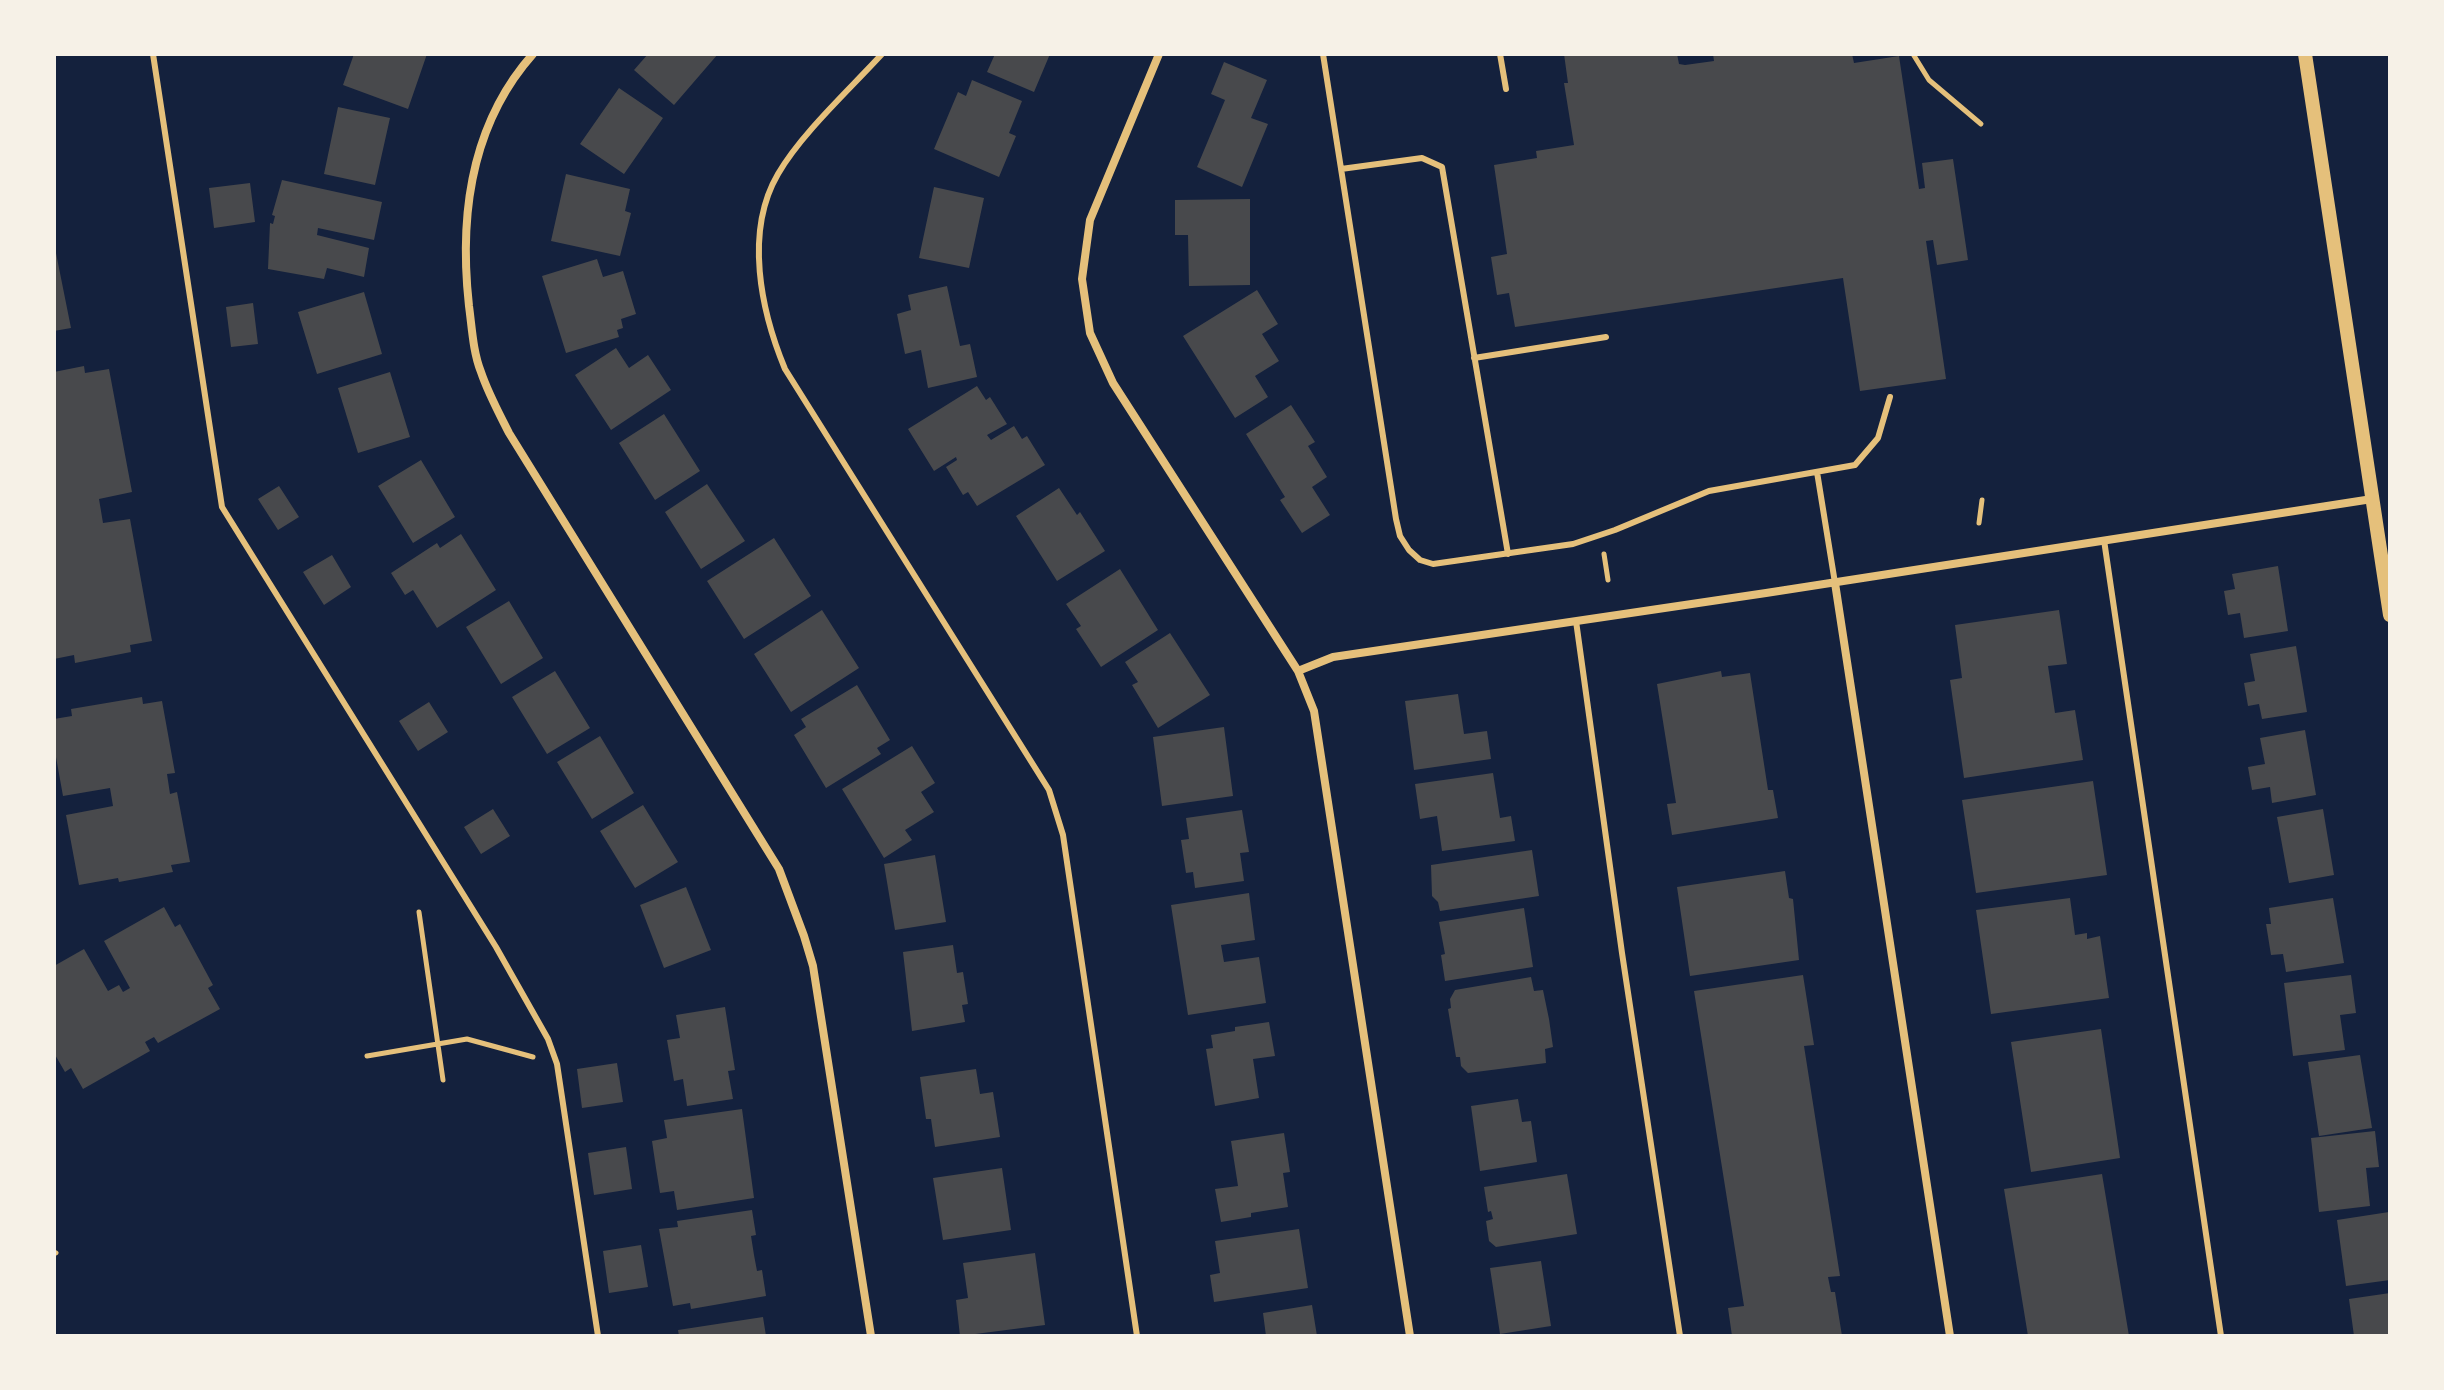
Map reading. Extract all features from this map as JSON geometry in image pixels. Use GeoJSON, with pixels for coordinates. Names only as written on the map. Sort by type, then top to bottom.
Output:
{"type":"FeatureCollection","features":[{"type":"Feature","properties":{"kind":"street"},"geometry":{"type":"LineString","coordinates":[[533,54],[494,111],[471,174],[464,244],[471,327],[479,370],[509,433],[779,869],[813,966],[871,1336]]}},
{"type":"Feature","properties":{"kind":"street"},"geometry":{"type":"LineString","coordinates":[[1159,54],[1090,220],[1082,279],[1090,333],[1113,383],[1298,671],[1314,711],[1410,1336]]}},
{"type":"Feature","properties":{"kind":"street"},"geometry":{"type":"LineString","coordinates":[[2305,54],[2390,615]]}},
{"type":"Feature","properties":{"kind":"street"},"geometry":{"type":"LineString","coordinates":[[1298,671],[1333,657],[2372,499]]}},
{"type":"Feature","properties":{"kind":"street"},"geometry":{"type":"LineString","coordinates":[[1835,583],[1950,1336]]}},
{"type":"Feature","properties":{"kind":"lane"},"geometry":{"type":"LineString","coordinates":[[153,54],[222,507],[496,947],[548,1039],[557,1064],[598,1336]]}},
{"type":"Feature","properties":{"kind":"lane"},"geometry":{"type":"LineString","coordinates":[[882,54],[789,156],[771,188],[760,227],[759,257],[769,321],[785,369],[1049,790],[1063,835],[1137,1336]]}},
{"type":"Feature","properties":{"kind":"lane"},"geometry":{"type":"LineString","coordinates":[[1323,54],[1383,452],[1400,536],[1420,560],[1433,564],[1573,544],[1709,491],[1855,465],[1878,438],[1890,397]]}},
{"type":"Feature","properties":{"kind":"lane"},"geometry":{"type":"LineString","coordinates":[[1500,54],[1506,89]]}},
{"type":"Feature","properties":{"kind":"lane"},"geometry":{"type":"LineString","coordinates":[[1341,169],[1422,158],[1442,167],[1508,554]]}},
{"type":"Feature","properties":{"kind":"lane"},"geometry":{"type":"LineString","coordinates":[[1474,358],[1606,337]]}},
{"type":"Feature","properties":{"kind":"lane"},"geometry":{"type":"LineString","coordinates":[[1817,472],[1835,583]]}},
{"type":"Feature","properties":{"kind":"lane"},"geometry":{"type":"LineString","coordinates":[[2104,540],[2221,1336]]}},
{"type":"Feature","properties":{"kind":"lane"},"geometry":{"type":"LineString","coordinates":[[1576,621],[1680,1336]]}},
{"type":"Feature","properties":{"kind":"path"},"geometry":{"type":"LineString","coordinates":[[1913,54],[1929,80],[1981,124]]}},
{"type":"Feature","properties":{"kind":"path"},"geometry":{"type":"LineString","coordinates":[[1979,523],[1982,500]]}},
{"type":"Feature","properties":{"kind":"path"},"geometry":{"type":"LineString","coordinates":[[1603,549],[1608,580]]}},
{"type":"Feature","properties":{"kind":"path"},"geometry":{"type":"LineString","coordinates":[[419,912],[443,1080]]}},
{"type":"Feature","properties":{"kind":"path"},"geometry":{"type":"LineString","coordinates":[[367,1056],[467,1039],[557,1064]]}},
{"type":"Feature","properties":{"kind":"building"},"geometry":{"type":"Polygon","coordinates":[[[354,54],[427,54],[408,109],[343,85],[354,54]]]}},
{"type":"Feature","properties":{"kind":"building"},"geometry":{"type":"Polygon","coordinates":[[[648,54],[718,54],[674,105],[634,70],[648,54]]]}},
{"type":"Feature","properties":{"kind":"building"},"geometry":{"type":"Polygon","coordinates":[[[995,54],[1050,54],[1034,92],[987,72],[995,54]]]}},
{"type":"Feature","properties":{"kind":"building"},"geometry":{"type":"Polygon","coordinates":[[[1564,54],[1677,54],[1679,64],[1685,65],[1714,61],[1713,54],[1852,54],[1854,63],[1899,56],[1919,189],[1925,188],[1922,163],[1953,159],[1968,260],[1937,265],[1933,240],[1926,241],[1946,379],[1860,391],[1843,278],[1515,327],[1509,293],[1497,295],[1491,257],[1507,254],[1494,165],[1537,158],[1536,151],[1574,145],[1564,83],[1568,83],[1564,54]]]}},
{"type":"Feature","properties":{"kind":"building"},"geometry":{"type":"Polygon","coordinates":[[[1224,62],[1267,80],[1251,118],[1268,124],[1242,187],[1197,167],[1225,100],[1211,94],[1224,62]]]}},
{"type":"Feature","properties":{"kind":"building"},"geometry":{"type":"Polygon","coordinates":[[[972,80],[1022,101],[1009,133],[1016,136],[999,177],[934,149],[958,92],[966,96],[972,80]]]}},
{"type":"Feature","properties":{"kind":"building"},"geometry":{"type":"Polygon","coordinates":[[[619,88],[663,118],[624,174],[580,144],[619,88]]]}},
{"type":"Feature","properties":{"kind":"building"},"geometry":{"type":"Polygon","coordinates":[[[338,107],[390,118],[375,185],[324,174],[338,107]]]}},
{"type":"Feature","properties":{"kind":"building"},"geometry":{"type":"Polygon","coordinates":[[[566,174],[630,189],[625,211],[631,213],[620,256],[551,241],[566,174]]]}},
{"type":"Feature","properties":{"kind":"building"},"geometry":{"type":"Polygon","coordinates":[[[282,180],[382,202],[374,240],[318,228],[317,235],[369,248],[364,277],[327,268],[324,279],[268,269],[270,223],[273,224],[275,216],[272,215],[282,180]]]}},
{"type":"Feature","properties":{"kind":"building"},"geometry":{"type":"Polygon","coordinates":[[[250,183],[255,222],[214,228],[209,188],[250,183]]]}},
{"type":"Feature","properties":{"kind":"building"},"geometry":{"type":"Polygon","coordinates":[[[934,187],[984,198],[969,268],[919,258],[934,187]]]}},
{"type":"Feature","properties":{"kind":"building"},"geometry":{"type":"Polygon","coordinates":[[[1250,199],[1250,285],[1189,286],[1188,235],[1175,235],[1175,200],[1250,199]]]}},
{"type":"Feature","properties":{"kind":"building"},"geometry":{"type":"Polygon","coordinates":[[[54,243],[71,328],[54,331],[54,243]]]}},
{"type":"Feature","properties":{"kind":"building"},"geometry":{"type":"Polygon","coordinates":[[[597,259],[603,277],[623,271],[636,314],[621,319],[623,328],[617,330],[619,337],[566,353],[542,276],[597,259]]]}},
{"type":"Feature","properties":{"kind":"building"},"geometry":{"type":"Polygon","coordinates":[[[947,286],[960,346],[970,344],[977,377],[928,388],[921,350],[905,354],[897,314],[911,310],[908,295],[947,286]]]}},
{"type":"Feature","properties":{"kind":"building"},"geometry":{"type":"Polygon","coordinates":[[[1257,290],[1278,324],[1262,334],[1279,361],[1255,376],[1268,397],[1235,418],[1183,336],[1257,290]]]}},
{"type":"Feature","properties":{"kind":"building"},"geometry":{"type":"Polygon","coordinates":[[[364,292],[382,354],[317,374],[298,312],[364,292]]]}},
{"type":"Feature","properties":{"kind":"building"},"geometry":{"type":"Polygon","coordinates":[[[253,303],[258,344],[231,347],[226,307],[253,303]]]}},
{"type":"Feature","properties":{"kind":"building"},"geometry":{"type":"Polygon","coordinates":[[[616,348],[629,368],[648,355],[671,390],[611,430],[575,375],[616,348]]]}},
{"type":"Feature","properties":{"kind":"building"},"geometry":{"type":"Polygon","coordinates":[[[84,366],[85,373],[109,369],[132,492],[99,499],[103,523],[130,519],[152,641],[130,645],[131,652],[75,663],[74,655],[54,659],[54,372],[84,366]]]}},
{"type":"Feature","properties":{"kind":"building"},"geometry":{"type":"Polygon","coordinates":[[[390,372],[410,437],[358,453],[338,388],[390,372]]]}},
{"type":"Feature","properties":{"kind":"building"},"geometry":{"type":"Polygon","coordinates":[[[977,386],[986,400],[990,397],[1007,424],[987,435],[991,440],[1014,426],[1022,439],[1027,436],[1045,465],[977,506],[968,492],[963,495],[946,467],[957,460],[956,457],[934,471],[908,429],[977,386]]]}},
{"type":"Feature","properties":{"kind":"building"},"geometry":{"type":"Polygon","coordinates":[[[1291,405],[1315,442],[1308,446],[1327,477],[1312,487],[1330,515],[1302,533],[1280,500],[1285,497],[1246,434],[1291,405]]]}},
{"type":"Feature","properties":{"kind":"building"},"geometry":{"type":"Polygon","coordinates":[[[664,414],[700,471],[655,500],[619,443],[664,414]]]}},
{"type":"Feature","properties":{"kind":"building"},"geometry":{"type":"Polygon","coordinates":[[[421,460],[455,517],[413,543],[378,486],[421,460]]]}},
{"type":"Feature","properties":{"kind":"building"},"geometry":{"type":"Polygon","coordinates":[[[707,484],[745,541],[701,569],[665,512],[707,484]]]}},
{"type":"Feature","properties":{"kind":"building"},"geometry":{"type":"Polygon","coordinates":[[[279,486],[299,517],[278,530],[258,499],[279,486]]]}},
{"type":"Feature","properties":{"kind":"building"},"geometry":{"type":"Polygon","coordinates":[[[1059,488],[1077,515],[1080,512],[1105,551],[1057,581],[1016,516],[1059,488]]]}},
{"type":"Feature","properties":{"kind":"building"},"geometry":{"type":"Polygon","coordinates":[[[461,534],[496,590],[437,628],[413,590],[405,595],[391,573],[437,543],[440,548],[461,534]]]}},
{"type":"Feature","properties":{"kind":"building"},"geometry":{"type":"Polygon","coordinates":[[[774,538],[811,596],[744,639],[707,581],[774,538]]]}},
{"type":"Feature","properties":{"kind":"building"},"geometry":{"type":"Polygon","coordinates":[[[332,555],[351,587],[324,605],[303,572],[332,555]]]}},
{"type":"Feature","properties":{"kind":"building"},"geometry":{"type":"Polygon","coordinates":[[[2278,566],[2288,631],[2244,638],[2240,613],[2228,615],[2224,591],[2235,589],[2232,574],[2278,566]]]}},
{"type":"Feature","properties":{"kind":"building"},"geometry":{"type":"Polygon","coordinates":[[[1120,569],[1158,630],[1101,667],[1076,629],[1081,626],[1066,604],[1120,569]]]}},
{"type":"Feature","properties":{"kind":"building"},"geometry":{"type":"Polygon","coordinates":[[[509,601],[543,658],[501,684],[466,627],[509,601]]]}},
{"type":"Feature","properties":{"kind":"building"},"geometry":{"type":"Polygon","coordinates":[[[822,610],[859,668],[791,712],[754,654],[822,610]]]}},
{"type":"Feature","properties":{"kind":"building"},"geometry":{"type":"Polygon","coordinates":[[[2059,610],[2067,664],[2048,666],[2055,713],[2075,710],[2083,760],[1964,778],[1950,680],[1962,678],[1955,625],[2059,610]]]}},
{"type":"Feature","properties":{"kind":"building"},"geometry":{"type":"Polygon","coordinates":[[[1170,633],[1210,695],[1158,728],[1132,685],[1138,682],[1125,662],[1170,633]]]}},
{"type":"Feature","properties":{"kind":"building"},"geometry":{"type":"Polygon","coordinates":[[[2296,646],[2307,712],[2262,719],[2259,704],[2248,706],[2244,683],[2255,681],[2250,654],[2296,646]]]}},
{"type":"Feature","properties":{"kind":"building"},"geometry":{"type":"Polygon","coordinates":[[[555,671],[590,728],[547,754],[512,697],[555,671]]]}},
{"type":"Feature","properties":{"kind":"building"},"geometry":{"type":"Polygon","coordinates":[[[1721,671],[1722,677],[1750,673],[1768,790],[1773,790],[1778,818],[1672,835],[1667,804],[1676,803],[1657,684],[1721,671]]]}},
{"type":"Feature","properties":{"kind":"building"},"geometry":{"type":"Polygon","coordinates":[[[857,685],[890,740],[877,748],[881,754],[826,788],[794,735],[806,727],[801,719],[857,685]]]}},
{"type":"Feature","properties":{"kind":"building"},"geometry":{"type":"Polygon","coordinates":[[[1458,694],[1464,734],[1487,731],[1491,759],[1414,770],[1405,701],[1458,694]]]}},
{"type":"Feature","properties":{"kind":"building"},"geometry":{"type":"Polygon","coordinates":[[[142,697],[143,704],[162,701],[175,773],[167,774],[170,794],[177,792],[190,862],[171,865],[173,872],[119,882],[118,878],[79,885],[66,815],[113,806],[110,788],[63,796],[54,746],[54,719],[72,716],[71,709],[142,697]]]}},
{"type":"Feature","properties":{"kind":"building"},"geometry":{"type":"Polygon","coordinates":[[[429,702],[448,732],[418,751],[399,721],[429,702]]]}},
{"type":"Feature","properties":{"kind":"building"},"geometry":{"type":"Polygon","coordinates":[[[1224,727],[1233,796],[1162,806],[1153,737],[1224,727]]]}},
{"type":"Feature","properties":{"kind":"building"},"geometry":{"type":"Polygon","coordinates":[[[2305,730],[2316,795],[2272,803],[2270,787],[2252,790],[2248,767],[2265,764],[2260,738],[2305,730]]]}},
{"type":"Feature","properties":{"kind":"building"},"geometry":{"type":"Polygon","coordinates":[[[600,736],[634,793],[592,819],[557,762],[600,736]]]}},
{"type":"Feature","properties":{"kind":"building"},"geometry":{"type":"Polygon","coordinates":[[[912,746],[935,783],[921,792],[934,812],[905,830],[912,840],[884,858],[842,789],[912,746]]]}},
{"type":"Feature","properties":{"kind":"building"},"geometry":{"type":"Polygon","coordinates":[[[1493,773],[1500,818],[1511,816],[1515,841],[1442,851],[1437,816],[1420,819],[1415,784],[1493,773]]]}},
{"type":"Feature","properties":{"kind":"building"},"geometry":{"type":"Polygon","coordinates":[[[2093,781],[2107,875],[1976,893],[1962,800],[2093,781]]]}},
{"type":"Feature","properties":{"kind":"building"},"geometry":{"type":"Polygon","coordinates":[[[643,805],[678,862],[635,888],[600,831],[643,805]]]}},
{"type":"Feature","properties":{"kind":"building"},"geometry":{"type":"Polygon","coordinates":[[[493,809],[510,836],[481,854],[464,827],[493,809]]]}},
{"type":"Feature","properties":{"kind":"building"},"geometry":{"type":"Polygon","coordinates":[[[2323,809],[2334,875],[2289,883],[2277,817],[2323,809]]]}},
{"type":"Feature","properties":{"kind":"building"},"geometry":{"type":"Polygon","coordinates":[[[1242,810],[1249,852],[1240,853],[1244,881],[1195,888],[1193,872],[1186,873],[1181,840],[1189,839],[1186,818],[1242,810]]]}},
{"type":"Feature","properties":{"kind":"building"},"geometry":{"type":"Polygon","coordinates":[[[1532,850],[1539,896],[1440,911],[1438,902],[1432,896],[1431,865],[1532,850]]]}},
{"type":"Feature","properties":{"kind":"building"},"geometry":{"type":"Polygon","coordinates":[[[935,855],[946,922],[895,930],[884,864],[935,855]]]}},
{"type":"Feature","properties":{"kind":"building"},"geometry":{"type":"Polygon","coordinates":[[[1785,871],[1789,898],[1793,899],[1799,960],[1690,976],[1677,887],[1785,871]]]}},
{"type":"Feature","properties":{"kind":"building"},"geometry":{"type":"Polygon","coordinates":[[[686,887],[711,950],[664,968],[640,905],[686,887]]]}},
{"type":"Feature","properties":{"kind":"building"},"geometry":{"type":"Polygon","coordinates":[[[1249,893],[1255,940],[1221,945],[1224,962],[1259,957],[1266,1003],[1188,1015],[1171,905],[1249,893]]]}},
{"type":"Feature","properties":{"kind":"building"},"geometry":{"type":"Polygon","coordinates":[[[2070,898],[2075,935],[2087,933],[2087,939],[2100,936],[2109,998],[1991,1014],[1976,910],[2070,898]]]}},
{"type":"Feature","properties":{"kind":"building"},"geometry":{"type":"Polygon","coordinates":[[[2333,898],[2344,963],[2286,972],[2283,954],[2271,955],[2266,924],[2271,924],[2269,908],[2333,898]]]}},
{"type":"Feature","properties":{"kind":"building"},"geometry":{"type":"Polygon","coordinates":[[[164,907],[175,927],[180,924],[213,985],[208,988],[220,1009],[158,1043],[154,1037],[145,1042],[150,1051],[83,1089],[71,1068],[65,1072],[54,1053],[54,966],[84,949],[108,991],[119,985],[123,992],[130,988],[104,941],[164,907]]]}},
{"type":"Feature","properties":{"kind":"building"},"geometry":{"type":"Polygon","coordinates":[[[1524,908],[1533,967],[1445,981],[1441,955],[1445,954],[1439,922],[1524,908]]]}},
{"type":"Feature","properties":{"kind":"building"},"geometry":{"type":"Polygon","coordinates":[[[953,945],[957,973],[963,972],[968,1004],[962,1005],[965,1022],[912,1031],[903,952],[953,945]]]}},
{"type":"Feature","properties":{"kind":"building"},"geometry":{"type":"Polygon","coordinates":[[[1803,975],[1814,1045],[1804,1046],[1840,1276],[1828,1277],[1831,1292],[1835,1292],[1842,1336],[1732,1336],[1728,1308],[1744,1306],[1694,991],[1803,975]]]}},
{"type":"Feature","properties":{"kind":"building"},"geometry":{"type":"Polygon","coordinates":[[[2351,975],[2356,1013],[2340,1015],[2345,1050],[2293,1056],[2284,983],[2351,975]]]}},
{"type":"Feature","properties":{"kind":"building"},"geometry":{"type":"Polygon","coordinates":[[[1531,977],[1534,991],[1543,990],[1549,1019],[1553,1047],[1545,1049],[1546,1063],[1468,1073],[1461,1066],[1460,1057],[1456,1057],[1448,1009],[1451,1008],[1450,999],[1455,990],[1531,977]]]}},
{"type":"Feature","properties":{"kind":"building"},"geometry":{"type":"Polygon","coordinates":[[[725,1007],[735,1070],[728,1071],[733,1099],[687,1106],[683,1079],[674,1081],[667,1040],[680,1038],[676,1015],[725,1007]]]}},
{"type":"Feature","properties":{"kind":"building"},"geometry":{"type":"Polygon","coordinates":[[[1269,1022],[1275,1056],[1253,1059],[1259,1098],[1215,1106],[1206,1049],[1213,1048],[1211,1035],[1235,1031],[1235,1027],[1269,1022]]]}},
{"type":"Feature","properties":{"kind":"building"},"geometry":{"type":"Polygon","coordinates":[[[2101,1029],[2120,1158],[2031,1172],[2011,1042],[2101,1029]]]}},
{"type":"Feature","properties":{"kind":"building"},"geometry":{"type":"Polygon","coordinates":[[[2360,1055],[2372,1128],[2319,1136],[2308,1062],[2360,1055]]]}},
{"type":"Feature","properties":{"kind":"building"},"geometry":{"type":"Polygon","coordinates":[[[617,1063],[623,1102],[582,1108],[577,1069],[617,1063]]]}},
{"type":"Feature","properties":{"kind":"building"},"geometry":{"type":"Polygon","coordinates":[[[976,1069],[980,1094],[993,1092],[1000,1137],[935,1147],[931,1119],[926,1119],[920,1077],[976,1069]]]}},
{"type":"Feature","properties":{"kind":"building"},"geometry":{"type":"Polygon","coordinates":[[[1518,1099],[1522,1122],[1531,1121],[1537,1162],[1480,1171],[1471,1106],[1518,1099]]]}},
{"type":"Feature","properties":{"kind":"building"},"geometry":{"type":"Polygon","coordinates":[[[742,1109],[754,1198],[677,1210],[674,1191],[660,1193],[652,1141],[667,1138],[664,1120],[742,1109]]]}},
{"type":"Feature","properties":{"kind":"building"},"geometry":{"type":"Polygon","coordinates":[[[2375,1131],[2379,1167],[2366,1168],[2370,1206],[2319,1212],[2311,1138],[2375,1131]]]}},
{"type":"Feature","properties":{"kind":"building"},"geometry":{"type":"Polygon","coordinates":[[[1284,1133],[1290,1172],[1283,1173],[1288,1207],[1221,1222],[1215,1189],[1238,1186],[1231,1141],[1284,1133]]]}},
{"type":"Feature","properties":{"kind":"building"},"geometry":{"type":"Polygon","coordinates":[[[626,1147],[632,1189],[594,1195],[588,1153],[626,1147]]]}},
{"type":"Feature","properties":{"kind":"building"},"geometry":{"type":"Polygon","coordinates":[[[1002,1168],[1011,1230],[943,1240],[933,1178],[1002,1168]]]}},
{"type":"Feature","properties":{"kind":"building"},"geometry":{"type":"Polygon","coordinates":[[[1567,1174],[1577,1234],[1496,1247],[1489,1241],[1486,1221],[1493,1219],[1491,1211],[1488,1212],[1484,1187],[1567,1174]]]}},
{"type":"Feature","properties":{"kind":"building"},"geometry":{"type":"Polygon","coordinates":[[[2102,1174],[2129,1336],[2028,1336],[2004,1189],[2102,1174]]]}},
{"type":"Feature","properties":{"kind":"building"},"geometry":{"type":"Polygon","coordinates":[[[752,1210],[756,1235],[751,1236],[754,1255],[757,1271],[762,1270],[766,1296],[691,1309],[690,1303],[673,1306],[659,1229],[678,1227],[677,1221],[752,1210]]]}},
{"type":"Feature","properties":{"kind":"building"},"geometry":{"type":"Polygon","coordinates":[[[2389,1212],[2390,1280],[2346,1286],[2337,1220],[2389,1212]]]}},
{"type":"Feature","properties":{"kind":"building"},"geometry":{"type":"Polygon","coordinates":[[[1299,1229],[1308,1288],[1214,1302],[1210,1275],[1220,1273],[1215,1241],[1299,1229]]]}},
{"type":"Feature","properties":{"kind":"building"},"geometry":{"type":"Polygon","coordinates":[[[641,1245],[648,1287],[609,1293],[603,1251],[641,1245]]]}},
{"type":"Feature","properties":{"kind":"building"},"geometry":{"type":"Polygon","coordinates":[[[1035,1253],[1045,1325],[960,1336],[956,1300],[968,1298],[963,1263],[1035,1253]]]}},
{"type":"Feature","properties":{"kind":"building"},"geometry":{"type":"Polygon","coordinates":[[[1541,1261],[1551,1326],[1500,1334],[1490,1268],[1541,1261]]]}},
{"type":"Feature","properties":{"kind":"building"},"geometry":{"type":"Polygon","coordinates":[[[2390,1293],[2390,1336],[2354,1336],[2349,1299],[2390,1293]]]}},
{"type":"Feature","properties":{"kind":"building"},"geometry":{"type":"Polygon","coordinates":[[[1312,1305],[1317,1336],[1266,1336],[1263,1313],[1312,1305]]]}},
{"type":"Feature","properties":{"kind":"building"},"geometry":{"type":"Polygon","coordinates":[[[763,1317],[766,1336],[679,1336],[678,1330],[763,1317]]]}}]}
